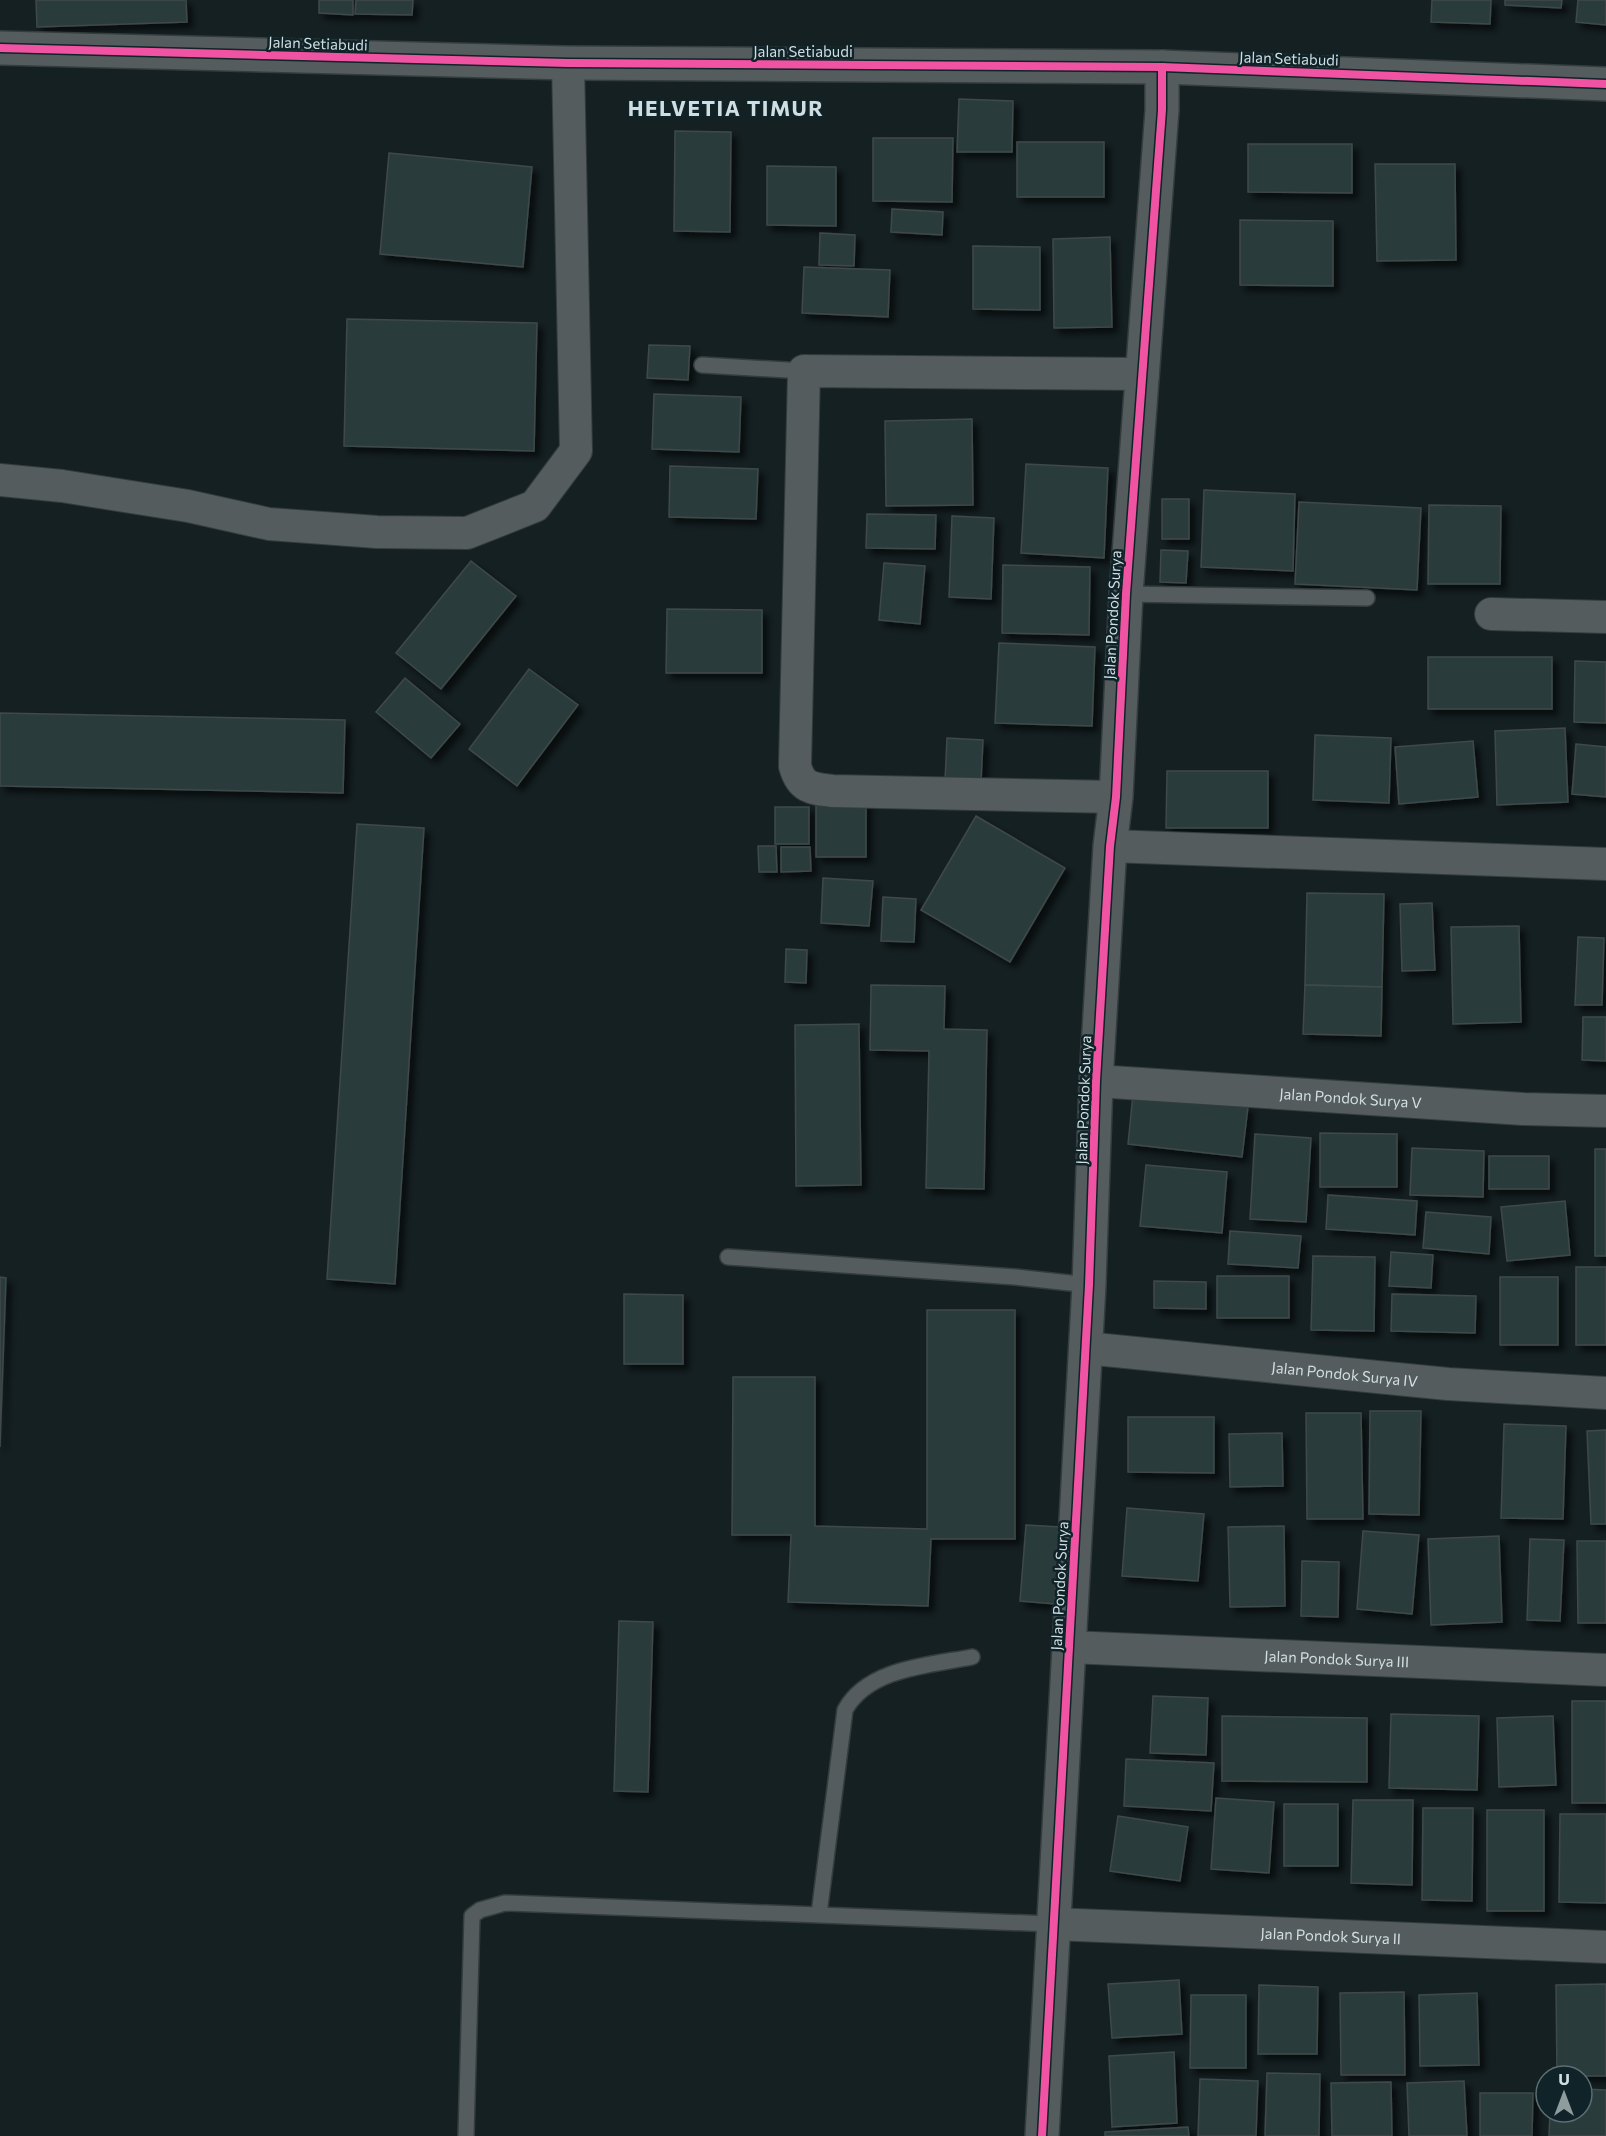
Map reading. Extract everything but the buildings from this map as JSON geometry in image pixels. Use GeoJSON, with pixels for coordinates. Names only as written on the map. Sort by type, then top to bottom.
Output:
{"type":"FeatureCollection","features":[{"type":"Feature","properties":{"kind":"street","name":"Jalan Setiabudi"},"geometry":{"type":"LineString","coordinates":[[0,48],[568,63],[1162,67],[1606,84]]}},
{"type":"Feature","properties":{"kind":"street"},"geometry":{"type":"LineString","coordinates":[[0,480],[62,486],[188,506],[270,524],[377,532],[467,533],[535,506],[576,451],[568,63]]}},
{"type":"Feature","properties":{"kind":"street","name":"Jalan Pondok Surya"},"geometry":{"type":"LineString","coordinates":[[1042,2136],[1089,1285],[1096,1081],[1162,67]]}},
{"type":"Feature","properties":{"kind":"street"},"geometry":{"type":"LineString","coordinates":[[1116,797],[833,791],[811,789],[798,778],[795,766],[804,371],[1143,374]]}},
{"type":"Feature","properties":{"kind":"street"},"geometry":{"type":"LineString","coordinates":[[1491,614],[1606,617]]}},
{"type":"Feature","properties":{"kind":"street"},"geometry":{"type":"LineString","coordinates":[[1110,846],[1606,864]]}},
{"type":"Feature","properties":{"kind":"street","name":"Jalan Pondok Surya V"},"geometry":{"type":"LineString","coordinates":[[1096,1081],[1522,1109],[1606,1111]]}},
{"type":"Feature","properties":{"kind":"street","name":"Jalan Pondok Surya IV"},"geometry":{"type":"LineString","coordinates":[[1085,1348],[1448,1384],[1606,1393]]}},
{"type":"Feature","properties":{"kind":"street","name":"Jalan Pondok Surya III"},"geometry":{"type":"LineString","coordinates":[[1069,1647],[1606,1670]]}},
{"type":"Feature","properties":{"kind":"street","name":"Jalan Pondok Surya II"},"geometry":{"type":"LineString","coordinates":[[1053,1924],[1606,1947]]}},
{"type":"Feature","properties":{"kind":"lane"},"geometry":{"type":"LineString","coordinates":[[702,365],[804,371]]}},
{"type":"Feature","properties":{"kind":"lane"},"geometry":{"type":"LineString","coordinates":[[1126,594],[1367,598]]}},
{"type":"Feature","properties":{"kind":"lane"},"geometry":{"type":"LineString","coordinates":[[728,1257],[1014,1277],[1089,1285]]}},
{"type":"Feature","properties":{"kind":"lane"},"geometry":{"type":"LineString","coordinates":[[819,1914],[845,1710],[851,1698],[864,1686],[905,1671],[972,1657]]}},
{"type":"Feature","properties":{"kind":"lane"},"geometry":{"type":"LineString","coordinates":[[466,2136],[472,1916],[480,1911],[505,1903],[1053,1924]]}},
{"type":"Feature","properties":{"kind":"cycle path"},"geometry":{"type":"LineString","coordinates":[[0,48],[568,63],[1162,67],[1606,84]]}},
{"type":"Feature","properties":{"kind":"cycle path"},"geometry":{"type":"LineString","coordinates":[[1042,2136],[1089,1285],[1096,1081],[1110,846],[1116,797],[1126,594],[1162,110],[1162,67]]}},
{"type":"Feature","properties":{"kind":"district","name":"HELVETIA TIMUR"},"geometry":{"type":"Point","coordinates":[726,107]}}]}
